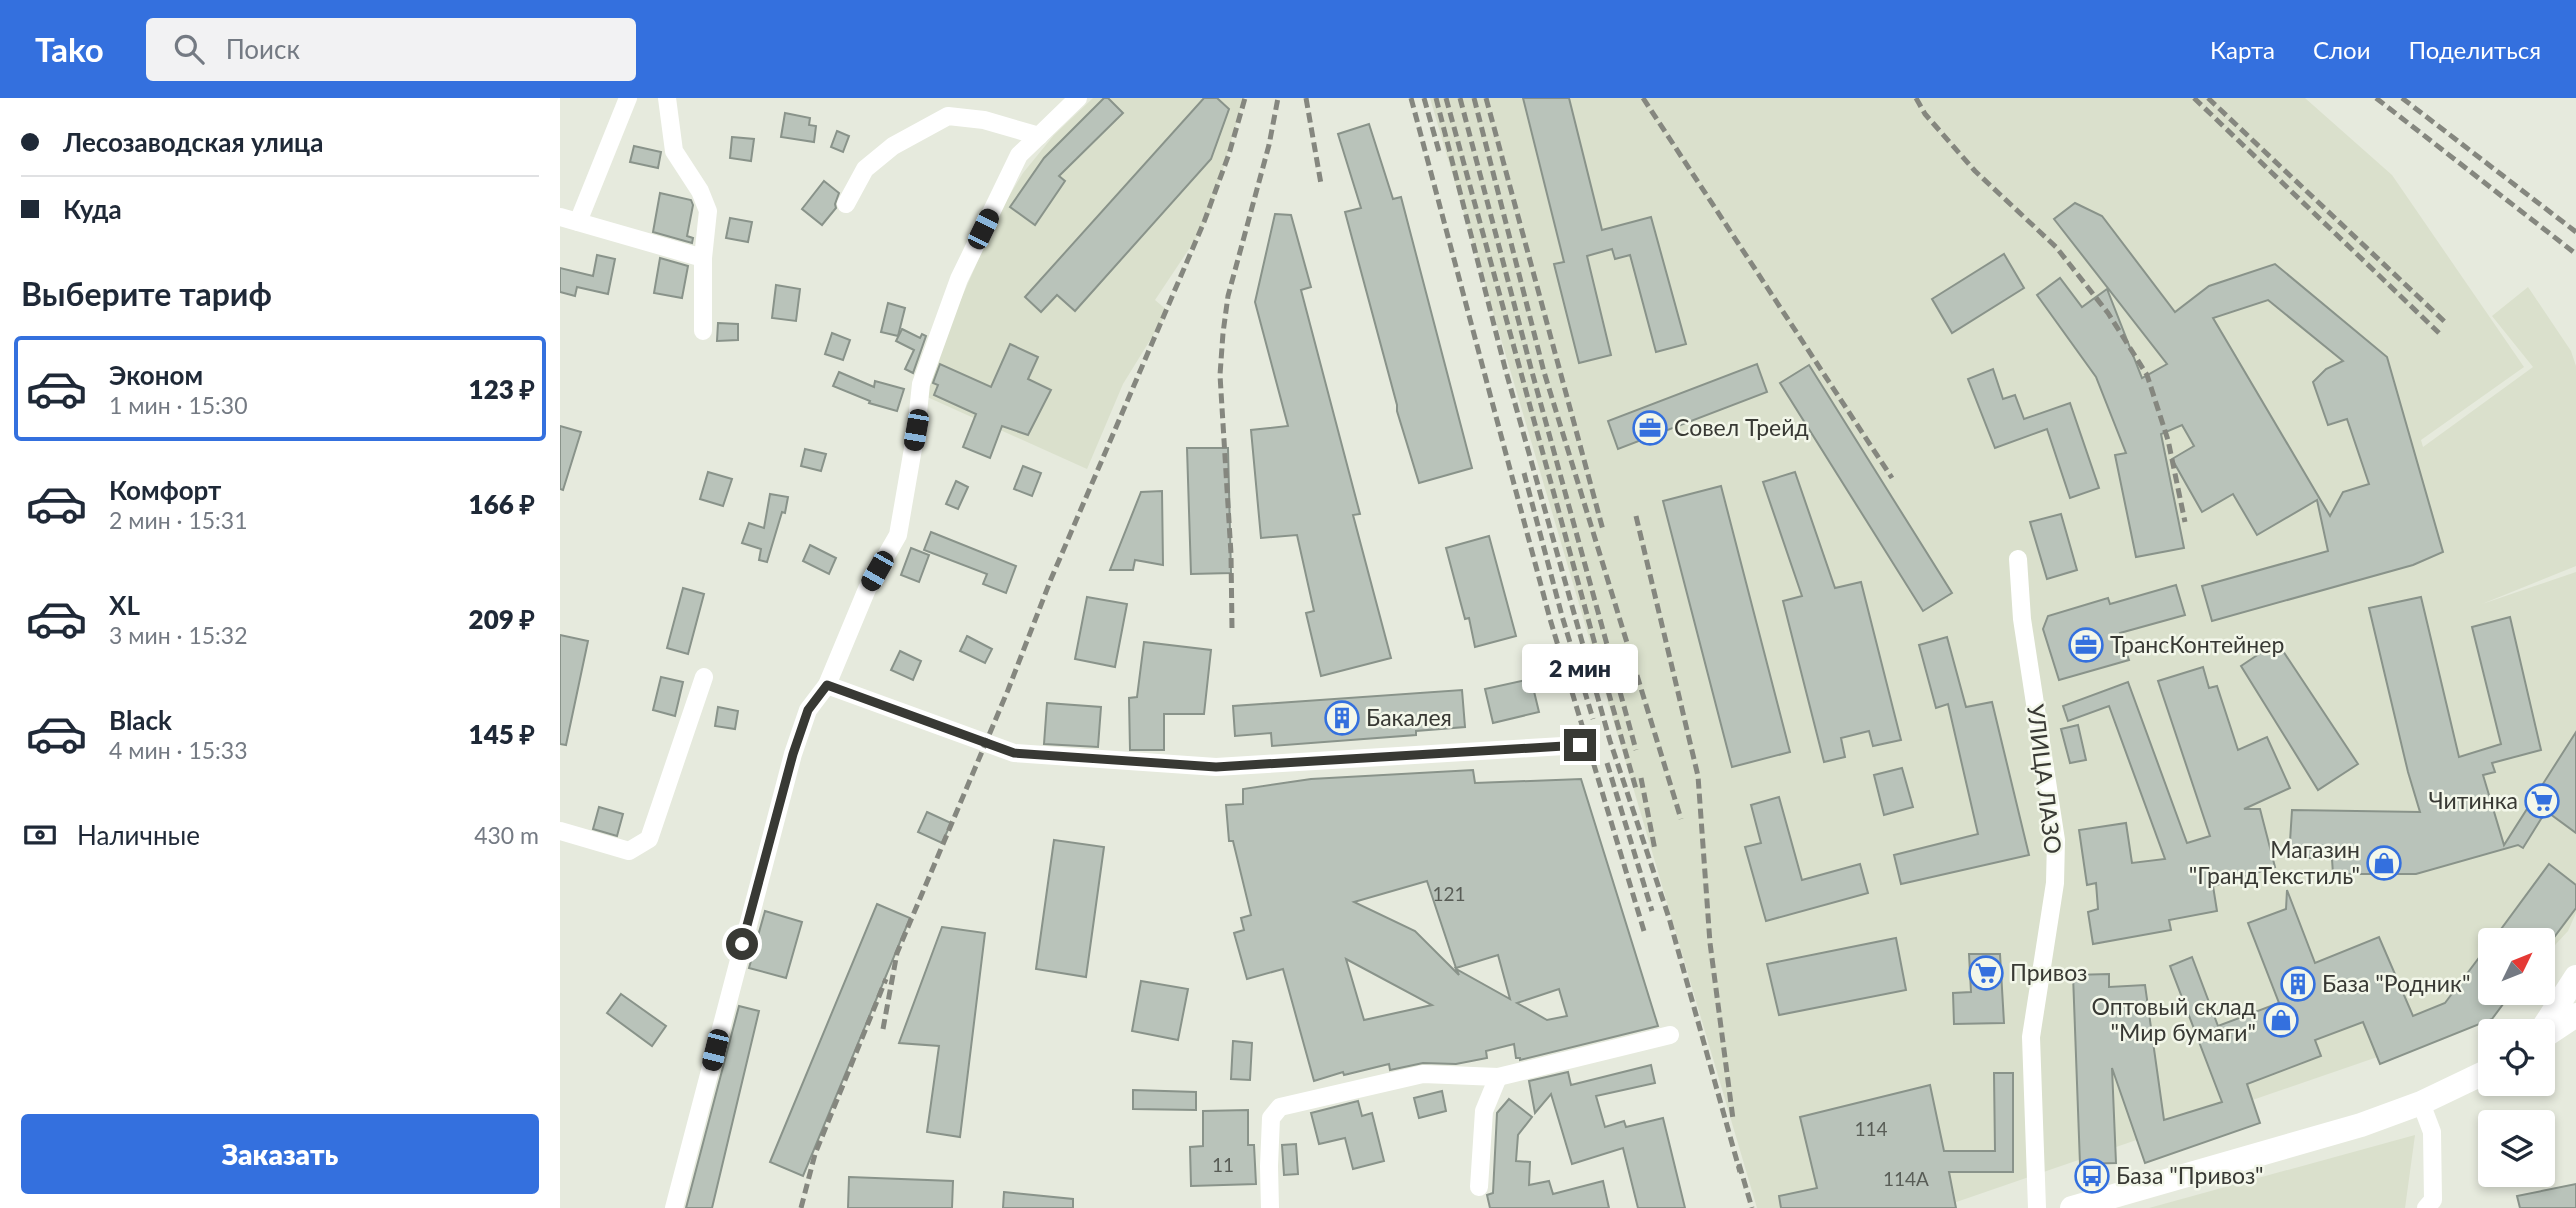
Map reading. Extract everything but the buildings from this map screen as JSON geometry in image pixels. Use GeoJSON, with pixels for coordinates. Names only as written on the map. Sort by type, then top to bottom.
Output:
{"type":"FeatureCollection","features":[{"type":"Feature","properties":{"kind":"main road"},"geometry":{"type":"LineString","coordinates":[[2553,1019],[2573,1000]]}},
{"type":"Feature","properties":{"kind":"main road"},"geometry":{"type":"LineString","coordinates":[[2555,1022],[2573,1000]]}},
{"type":"Feature","properties":{"kind":"main road"},"geometry":{"type":"LineString","coordinates":[[2072,1208],[2361,1125],[2421,1103],[2478,1076]]}},
{"type":"Feature","properties":{"kind":"street"},"geometry":{"type":"LineString","coordinates":[[578,222],[628,98]]}},
{"type":"Feature","properties":{"kind":"street"},"geometry":{"type":"LineString","coordinates":[[667,98],[674,151],[700,191],[708,211],[703,258],[703,331]]}},
{"type":"Feature","properties":{"kind":"street"},"geometry":{"type":"LineString","coordinates":[[674,1208],[793,754],[808,710],[827,685],[867,589],[898,536],[921,383],[959,279],[1019,155],[1078,98]]}},
{"type":"Feature","properties":{"kind":"street"},"geometry":{"type":"LineString","coordinates":[[846,204],[865,169],[893,146],[948,116],[984,120],[1039,136]]}},
{"type":"Feature","properties":{"kind":"street"},"geometry":{"type":"LineString","coordinates":[[560,217],[703,258]]}},
{"type":"Feature","properties":{"kind":"street","name":"УЛИЦА ЛАЗО"},"geometry":{"type":"LineString","coordinates":[[2018,559],[2022,619],[2056,840],[2055,883],[2031,1037],[2037,1208]]}},
{"type":"Feature","properties":{"kind":"street"},"geometry":{"type":"LineString","coordinates":[[560,831],[629,851],[649,839],[704,677]]}},
{"type":"Feature","properties":{"kind":"street"},"geometry":{"type":"LineString","coordinates":[[827,685],[1014,753],[1216,767],[1580,745]]}},
{"type":"Feature","properties":{"kind":"street"},"geometry":{"type":"LineString","coordinates":[[1270,1208],[1271,1118],[1280,1107],[1423,1074],[1498,1077],[1670,1035]]}},
{"type":"Feature","properties":{"kind":"street"},"geometry":{"type":"LineString","coordinates":[[1479,1187],[1484,1111],[1498,1077]]}},
{"type":"Feature","properties":{"kind":"street"},"geometry":{"type":"LineString","coordinates":[[2421,1103],[2432,1132],[2432,1200],[2426,1208]]}},
{"type":"Feature","properties":{"kind":"shaded area"},"geometry":{"type":"Polygon","coordinates":[[[1093,98],[1244,98],[1210,214],[1155,300],[1168,311],[1123,384],[1087,469],[925,396],[938,351],[1000,211],[1023,173],[1054,135],[1093,98]]]}},
{"type":"Feature","properties":{"kind":"shaded area"},"geometry":{"type":"Polygon","coordinates":[[[1430,98],[2305,98],[2392,175],[2524,367],[2421,440],[2423,447],[2533,367],[2492,316],[2528,287],[2571,351],[2576,366],[2576,566],[2482,604],[2576,572],[2576,913],[2568,931],[2555,945],[2555,928],[2478,928],[2478,1005],[2486,1005],[2483,1019],[2478,1019],[2478,1022],[1939,1208],[1757,1208],[1430,98]]]}},
{"type":"Feature","properties":{"kind":"shaded area"},"geometry":{"type":"Polygon","coordinates":[[[2415,1135],[2405,1208],[2149,1208],[2415,1135]]]}},
{"type":"Feature","properties":{"kind":"railway"},"geometry":{"type":"LineString","coordinates":[[883,1029],[897,953],[1008,690],[1051,579],[1204,222],[1229,154],[1245,98]]}},
{"type":"Feature","properties":{"kind":"railway"},"geometry":{"type":"LineString","coordinates":[[1232,628],[1231,554],[1220,375],[1223,333],[1228,296],[1269,145],[1278,98]]}},
{"type":"Feature","properties":{"kind":"railway"},"geometry":{"type":"LineString","coordinates":[[1306,98],[1321,184]]}},
{"type":"Feature","properties":{"kind":"railway"},"geometry":{"type":"LineString","coordinates":[[1411,98],[1550,619],[1644,931]]}},
{"type":"Feature","properties":{"kind":"railway"},"geometry":{"type":"LineString","coordinates":[[1424,98],[1440,155]]}},
{"type":"Feature","properties":{"kind":"railway"},"geometry":{"type":"LineString","coordinates":[[1436,98],[1505,368],[1610,741],[1669,918],[1740,1172]]}},
{"type":"Feature","properties":{"kind":"railway"},"geometry":{"type":"LineString","coordinates":[[1446,98],[1636,789]]}},
{"type":"Feature","properties":{"kind":"railway"},"geometry":{"type":"LineString","coordinates":[[1460,98],[1636,750]]}},
{"type":"Feature","properties":{"kind":"railway"},"geometry":{"type":"LineString","coordinates":[[1474,98],[1544,372],[1681,819]]}},
{"type":"Feature","properties":{"kind":"railway"},"geometry":{"type":"LineString","coordinates":[[1486,98],[1603,530]]}},
{"type":"Feature","properties":{"kind":"railway"},"geometry":{"type":"LineString","coordinates":[[1643,98],[1892,478]]}},
{"type":"Feature","properties":{"kind":"railway"},"geometry":{"type":"LineString","coordinates":[[1916,98],[1925,114],[1975,171],[2056,247],[2108,313],[2147,375],[2168,440],[2185,522]]}},
{"type":"Feature","properties":{"kind":"railway"},"geometry":{"type":"LineString","coordinates":[[2194,98],[2439,333]]}},
{"type":"Feature","properties":{"kind":"railway"},"geometry":{"type":"LineString","coordinates":[[2208,98],[2446,323]]}},
{"type":"Feature","properties":{"kind":"railway"},"geometry":{"type":"LineString","coordinates":[[2376,98],[2576,254]]}},
{"type":"Feature","properties":{"kind":"railway"},"geometry":{"type":"LineString","coordinates":[[2402,98],[2576,232]]}},
{"type":"Feature","properties":{"kind":"railway"},"geometry":{"type":"LineString","coordinates":[[1524,473],[1593,719]]}},
{"type":"Feature","properties":{"kind":"railway"},"geometry":{"type":"LineString","coordinates":[[1636,516],[1698,776],[1710,943],[1733,1119]]}},
{"type":"Feature","properties":{"kind":"railway"},"geometry":{"type":"LineString","coordinates":[[1607,763],[1652,911]]}},
{"type":"Feature","properties":{"kind":"railway"},"geometry":{"type":"LineString","coordinates":[[1641,778],[1655,850]]}},
{"type":"Feature","properties":{"kind":"railway"},"geometry":{"type":"LineString","coordinates":[[801,1208],[815,1154],[886,979]]}},
{"type":"Feature","properties":{"kind":"railway"},"geometry":{"type":"LineString","coordinates":[[1739,1164],[1752,1208]]}},
{"type":"Feature","properties":{"kind":"place","name":"Совел Трейд"},"geometry":{"type":"Point","coordinates":[1650,428]}},
{"type":"Feature","properties":{"kind":"place","name":"ТрансКонтейнер"},"geometry":{"type":"Point","coordinates":[2086,645]}},
{"type":"Feature","properties":{"kind":"place","name":"Бакалея"},"geometry":{"type":"Point","coordinates":[1342,718]}},
{"type":"Feature","properties":{"kind":"place","name":"Читинка"},"geometry":{"type":"Point","coordinates":[2542,801]}},
{"type":"Feature","properties":{"kind":"place","name":"Магазин \"ГрандТекстиль\""},"geometry":{"type":"Point","coordinates":[2384,863]}},
{"type":"Feature","properties":{"kind":"place","name":"Привоз"},"geometry":{"type":"Point","coordinates":[1986,973]}},
{"type":"Feature","properties":{"kind":"place","name":"База \"Родник\""},"geometry":{"type":"Point","coordinates":[2298,984]}},
{"type":"Feature","properties":{"kind":"place","name":"Оптовый склад \"Мир бумаги\""},"geometry":{"type":"Point","coordinates":[2281,1020]}},
{"type":"Feature","properties":{"kind":"place","name":"База \"Привоз\""},"geometry":{"type":"Point","coordinates":[2092,1176]}},
{"type":"Feature","properties":{"kind":"route"},"geometry":{"type":"LineString","coordinates":[[742,944],[793,754],[808,710],[827,685],[1014,753],[1216,767],[1580,745]]}}]}
